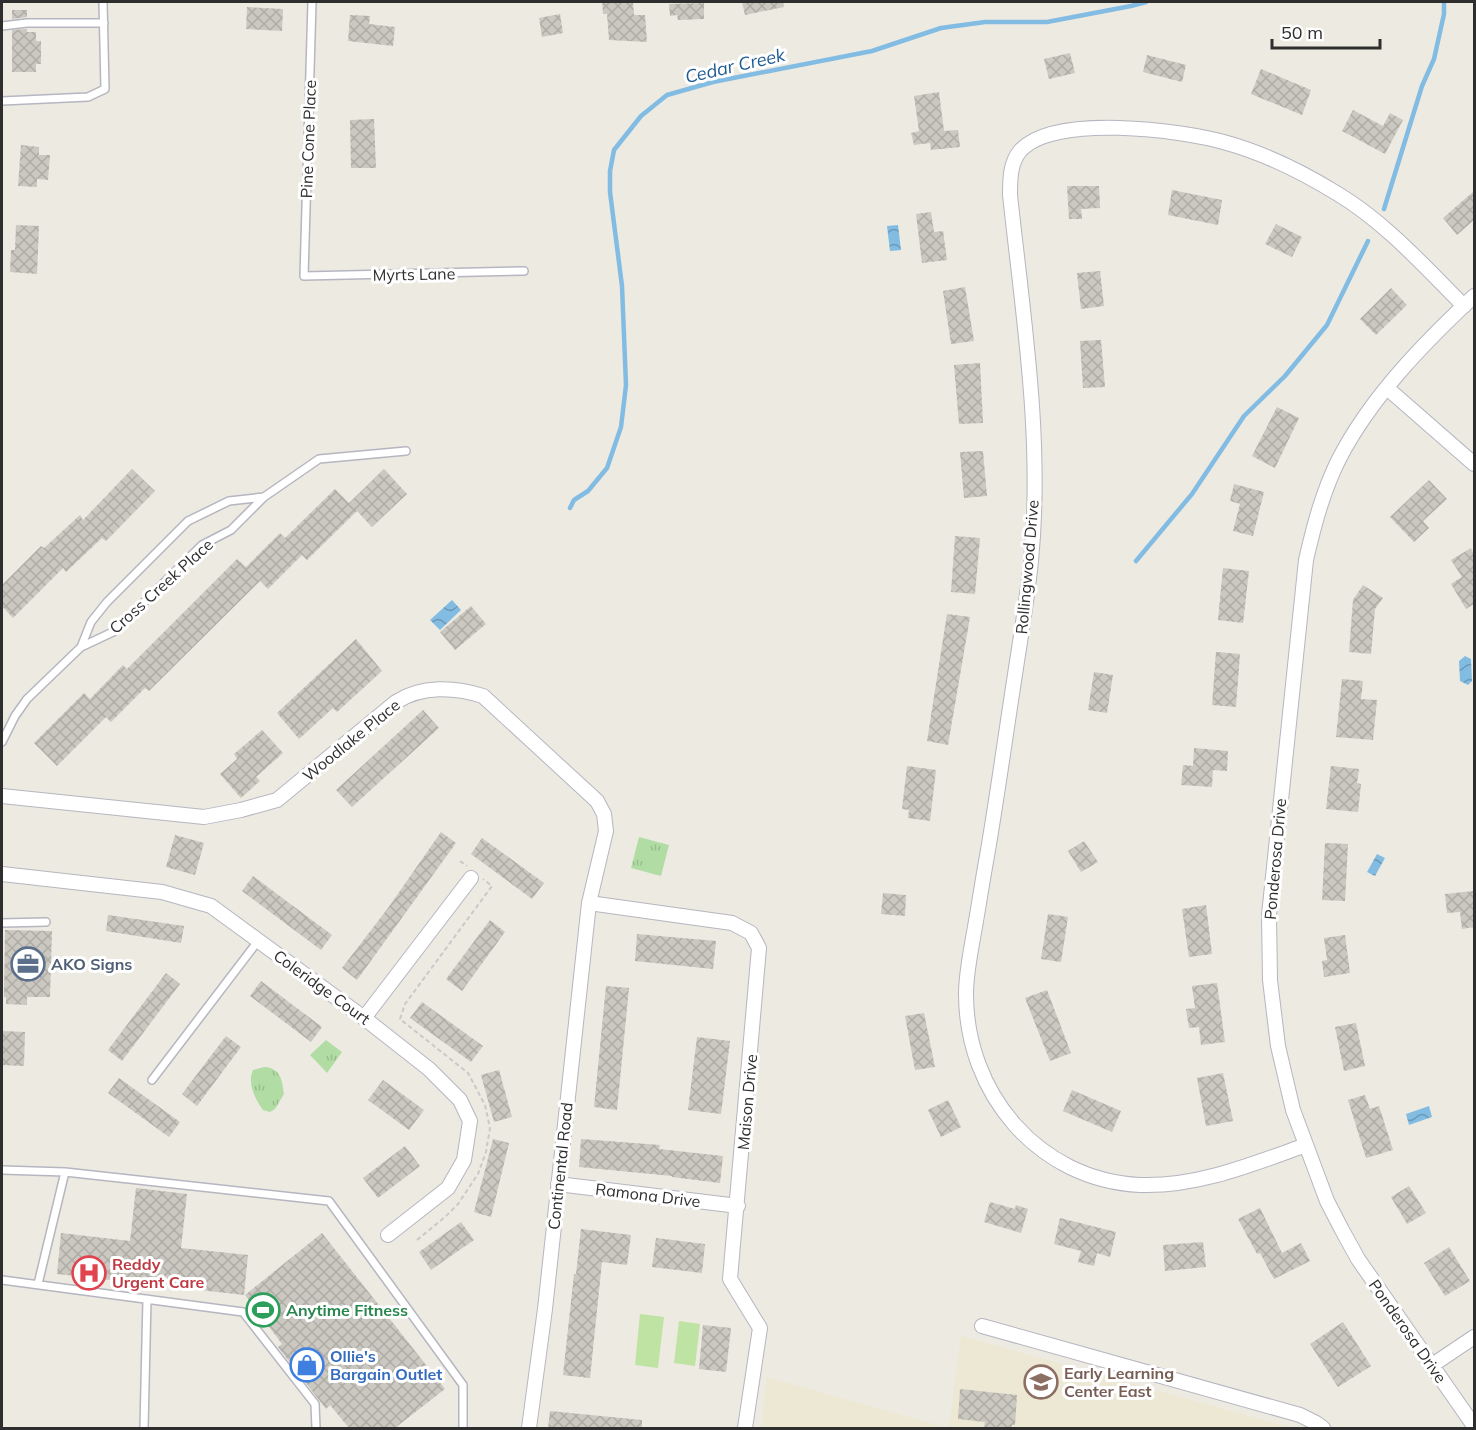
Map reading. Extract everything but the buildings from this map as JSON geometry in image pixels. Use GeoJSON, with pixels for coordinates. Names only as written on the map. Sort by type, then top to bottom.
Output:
{"type":"FeatureCollection","features":[{"type":"Feature","properties":{"kind":"street","name":"Rollingwood Drive"},"geometry":{"type":"LineString","coordinates":[[1306,1145],[1237,1169],[1202,1178],[1141,1185],[1111,1181],[1085,1173],[1056,1159],[1031,1142],[1010,1121],[995,1101],[977,1063],[967,1017],[967,973],[996,806],[1026,604],[1034,516],[1031,394],[1010,195],[1012,166],[1018,153],[1027,145],[1038,138],[1064,131],[1111,127],[1191,135],[1227,143],[1299,172],[1340,195],[1469,301]]}},
{"type":"Feature","properties":{"kind":"street","name":"Ponderosa Drive"},"geometry":{"type":"LineString","coordinates":[[1469,301],[1372,406],[1339,459],[1326,489],[1312,533],[1306,560],[1271,877],[1268,948],[1274,1019],[1284,1076],[1293,1110],[1327,1201],[1353,1249],[1474,1426]]}},
{"type":"Feature","properties":{"kind":"street"},"geometry":{"type":"LineString","coordinates":[[1387,388],[1474,464]]}},
{"type":"Feature","properties":{"kind":"street","name":"Woodlake Place"},"geometry":{"type":"LineString","coordinates":[[2,793],[204,817],[241,810],[277,800],[408,694],[430,690],[464,690],[483,696],[597,801],[604,814],[606,831],[589,903]]}},
{"type":"Feature","properties":{"kind":"street","name":"Coleridge Court"},"geometry":{"type":"LineString","coordinates":[[2,874],[162,892],[211,906],[429,1068],[460,1100],[470,1121],[464,1160],[448,1188],[388,1235]]}},
{"type":"Feature","properties":{"kind":"street"},"geometry":{"type":"LineString","coordinates":[[364,1018],[474,874]]}},
{"type":"Feature","properties":{"kind":"street","name":"Continental Road"},"geometry":{"type":"LineString","coordinates":[[529,1428],[589,903]]}},
{"type":"Feature","properties":{"kind":"street","name":"Maison Drive"},"geometry":{"type":"LineString","coordinates":[[589,903],[732,923],[751,933],[759,948],[730,1279],[760,1328],[746,1428]]}},
{"type":"Feature","properties":{"kind":"street","name":"Ramona Drive"},"geometry":{"type":"LineString","coordinates":[[558,1184],[738,1206]]}},
{"type":"Feature","properties":{"kind":"street"},"geometry":{"type":"LineString","coordinates":[[981,1326],[1300,1415],[1323,1428]]}},
{"type":"Feature","properties":{"kind":"street"},"geometry":{"type":"LineString","coordinates":[[1431,1366],[1474,1337]]}},
{"type":"Feature","properties":{"kind":"lane"},"geometry":{"type":"LineString","coordinates":[[2,101],[88,97],[105,89],[104,2]]}},
{"type":"Feature","properties":{"kind":"lane","name":"Pine Cone Place"},"geometry":{"type":"LineString","coordinates":[[304,276],[312,2]]}},
{"type":"Feature","properties":{"kind":"lane"},"geometry":{"type":"LineString","coordinates":[[2,26],[104,23]]}},
{"type":"Feature","properties":{"kind":"lane","name":"Myrts Lane"},"geometry":{"type":"LineString","coordinates":[[304,276],[524,271]]}},
{"type":"Feature","properties":{"kind":"lane","name":"Cross Creek Place"},"geometry":{"type":"LineString","coordinates":[[2,742],[15,716],[27,699],[81,647],[115,631],[202,545],[231,530],[264,496],[319,459],[406,451]]}},
{"type":"Feature","properties":{"kind":"lane","name":"Cross Creek Place"},"geometry":{"type":"LineString","coordinates":[[81,647],[92,622],[107,602],[188,520],[229,501],[264,496]]}},
{"type":"Feature","properties":{"kind":"lane"},"geometry":{"type":"LineString","coordinates":[[2,923],[46,922]]}},
{"type":"Feature","properties":{"kind":"lane"},"geometry":{"type":"LineString","coordinates":[[152,1080],[258,941]]}},
{"type":"Feature","properties":{"kind":"lane"},"geometry":{"type":"LineString","coordinates":[[2,1170],[64,1172],[329,1201],[463,1385],[463,1428]]}},
{"type":"Feature","properties":{"kind":"lane"},"geometry":{"type":"LineString","coordinates":[[38,1284],[64,1172]]}},
{"type":"Feature","properties":{"kind":"lane"},"geometry":{"type":"LineString","coordinates":[[2,1280],[243,1312],[315,1404],[316,1428]]}},
{"type":"Feature","properties":{"kind":"lane"},"geometry":{"type":"LineString","coordinates":[[144,1428],[147,1299]]}},
{"type":"Feature","properties":{"kind":"path"},"geometry":{"type":"LineString","coordinates":[[417,1240],[445,1217],[478,1174],[486,1152],[490,1128],[485,1105],[468,1073],[400,1019],[405,1004],[492,886],[460,861]]}},
{"type":"Feature","properties":{"kind":"shaded area","name":"Early Learning Center East"},"geometry":{"type":"Polygon","coordinates":[[[961,1336],[1293,1428],[949,1428],[961,1336]]]}},
{"type":"Feature","properties":{"kind":"shaded area"},"geometry":{"type":"Polygon","coordinates":[[[767,1377],[948,1428],[761,1428],[767,1377]]]}},
{"type":"Feature","properties":{"kind":"green space"},"geometry":{"type":"Polygon","coordinates":[[[639,837],[669,845],[661,876],[631,868],[639,837]]]}},
{"type":"Feature","properties":{"kind":"green space"},"geometry":{"type":"Polygon","coordinates":[[[326,1040],[342,1052],[327,1073],[310,1055],[326,1040]]]}},
{"type":"Feature","properties":{"kind":"green space"},"geometry":{"type":"Polygon","coordinates":[[[264,1067],[274,1070],[280,1076],[284,1094],[275,1109],[270,1112],[263,1110],[251,1085],[253,1070],[264,1067]]]}},
{"type":"Feature","properties":{"kind":"green space"},"geometry":{"type":"Polygon","coordinates":[[[640,1314],[664,1317],[658,1368],[635,1365],[640,1314]]]}},
{"type":"Feature","properties":{"kind":"green space"},"geometry":{"type":"Polygon","coordinates":[[[679,1321],[700,1324],[695,1366],[674,1363],[679,1321]]]}},
{"type":"Feature","properties":{"kind":"water"},"geometry":{"type":"Polygon","coordinates":[[[898,225],[901,250],[890,251],[887,226],[898,225]]]}},
{"type":"Feature","properties":{"kind":"water"},"geometry":{"type":"Polygon","coordinates":[[[452,600],[461,610],[440,630],[430,620],[452,600]]]}},
{"type":"Feature","properties":{"kind":"water"},"geometry":{"type":"Polygon","coordinates":[[[1465,656],[1471,659],[1472,681],[1468,685],[1460,681],[1459,661],[1465,656]]]}},
{"type":"Feature","properties":{"kind":"water"},"geometry":{"type":"Polygon","coordinates":[[[1377,854],[1385,858],[1375,876],[1367,872],[1377,854]]]}},
{"type":"Feature","properties":{"kind":"water"},"geometry":{"type":"Polygon","coordinates":[[[1429,1106],[1432,1117],[1409,1125],[1406,1114],[1429,1106]]]}},
{"type":"Feature","properties":{"kind":"waterway","name":"Cedar Creek"},"geometry":{"type":"LineString","coordinates":[[570,508],[574,500],[588,491],[607,468],[621,427],[626,385],[622,286],[610,192],[610,171],[614,150],[641,116],[667,95],[713,82],[872,51],[941,28],[985,22],[1047,22],[1146,2]]}},
{"type":"Feature","properties":{"kind":"waterway"},"geometry":{"type":"LineString","coordinates":[[1384,209],[1422,86],[1434,59],[1444,14],[1444,2]]}},
{"type":"Feature","properties":{"kind":"waterway"},"geometry":{"type":"LineString","coordinates":[[1136,561],[1192,494],[1244,416],[1285,376],[1327,325],[1368,241]]}},
{"type":"Feature","properties":{"kind":"place","name":"AKO Signs"},"geometry":{"type":"Point","coordinates":[28,964]}},
{"type":"Feature","properties":{"kind":"place","name":"Reddy Urgent Care"},"geometry":{"type":"Point","coordinates":[89,1273]}},
{"type":"Feature","properties":{"kind":"place","name":"Anytime Fitness"},"geometry":{"type":"Point","coordinates":[263,1310]}},
{"type":"Feature","properties":{"kind":"place","name":"Ollie's Bargain Outlet"},"geometry":{"type":"Point","coordinates":[307,1365]}},
{"type":"Feature","properties":{"kind":"place","name":"Early Learning Center East"},"geometry":{"type":"Point","coordinates":[1041,1382]}}]}
